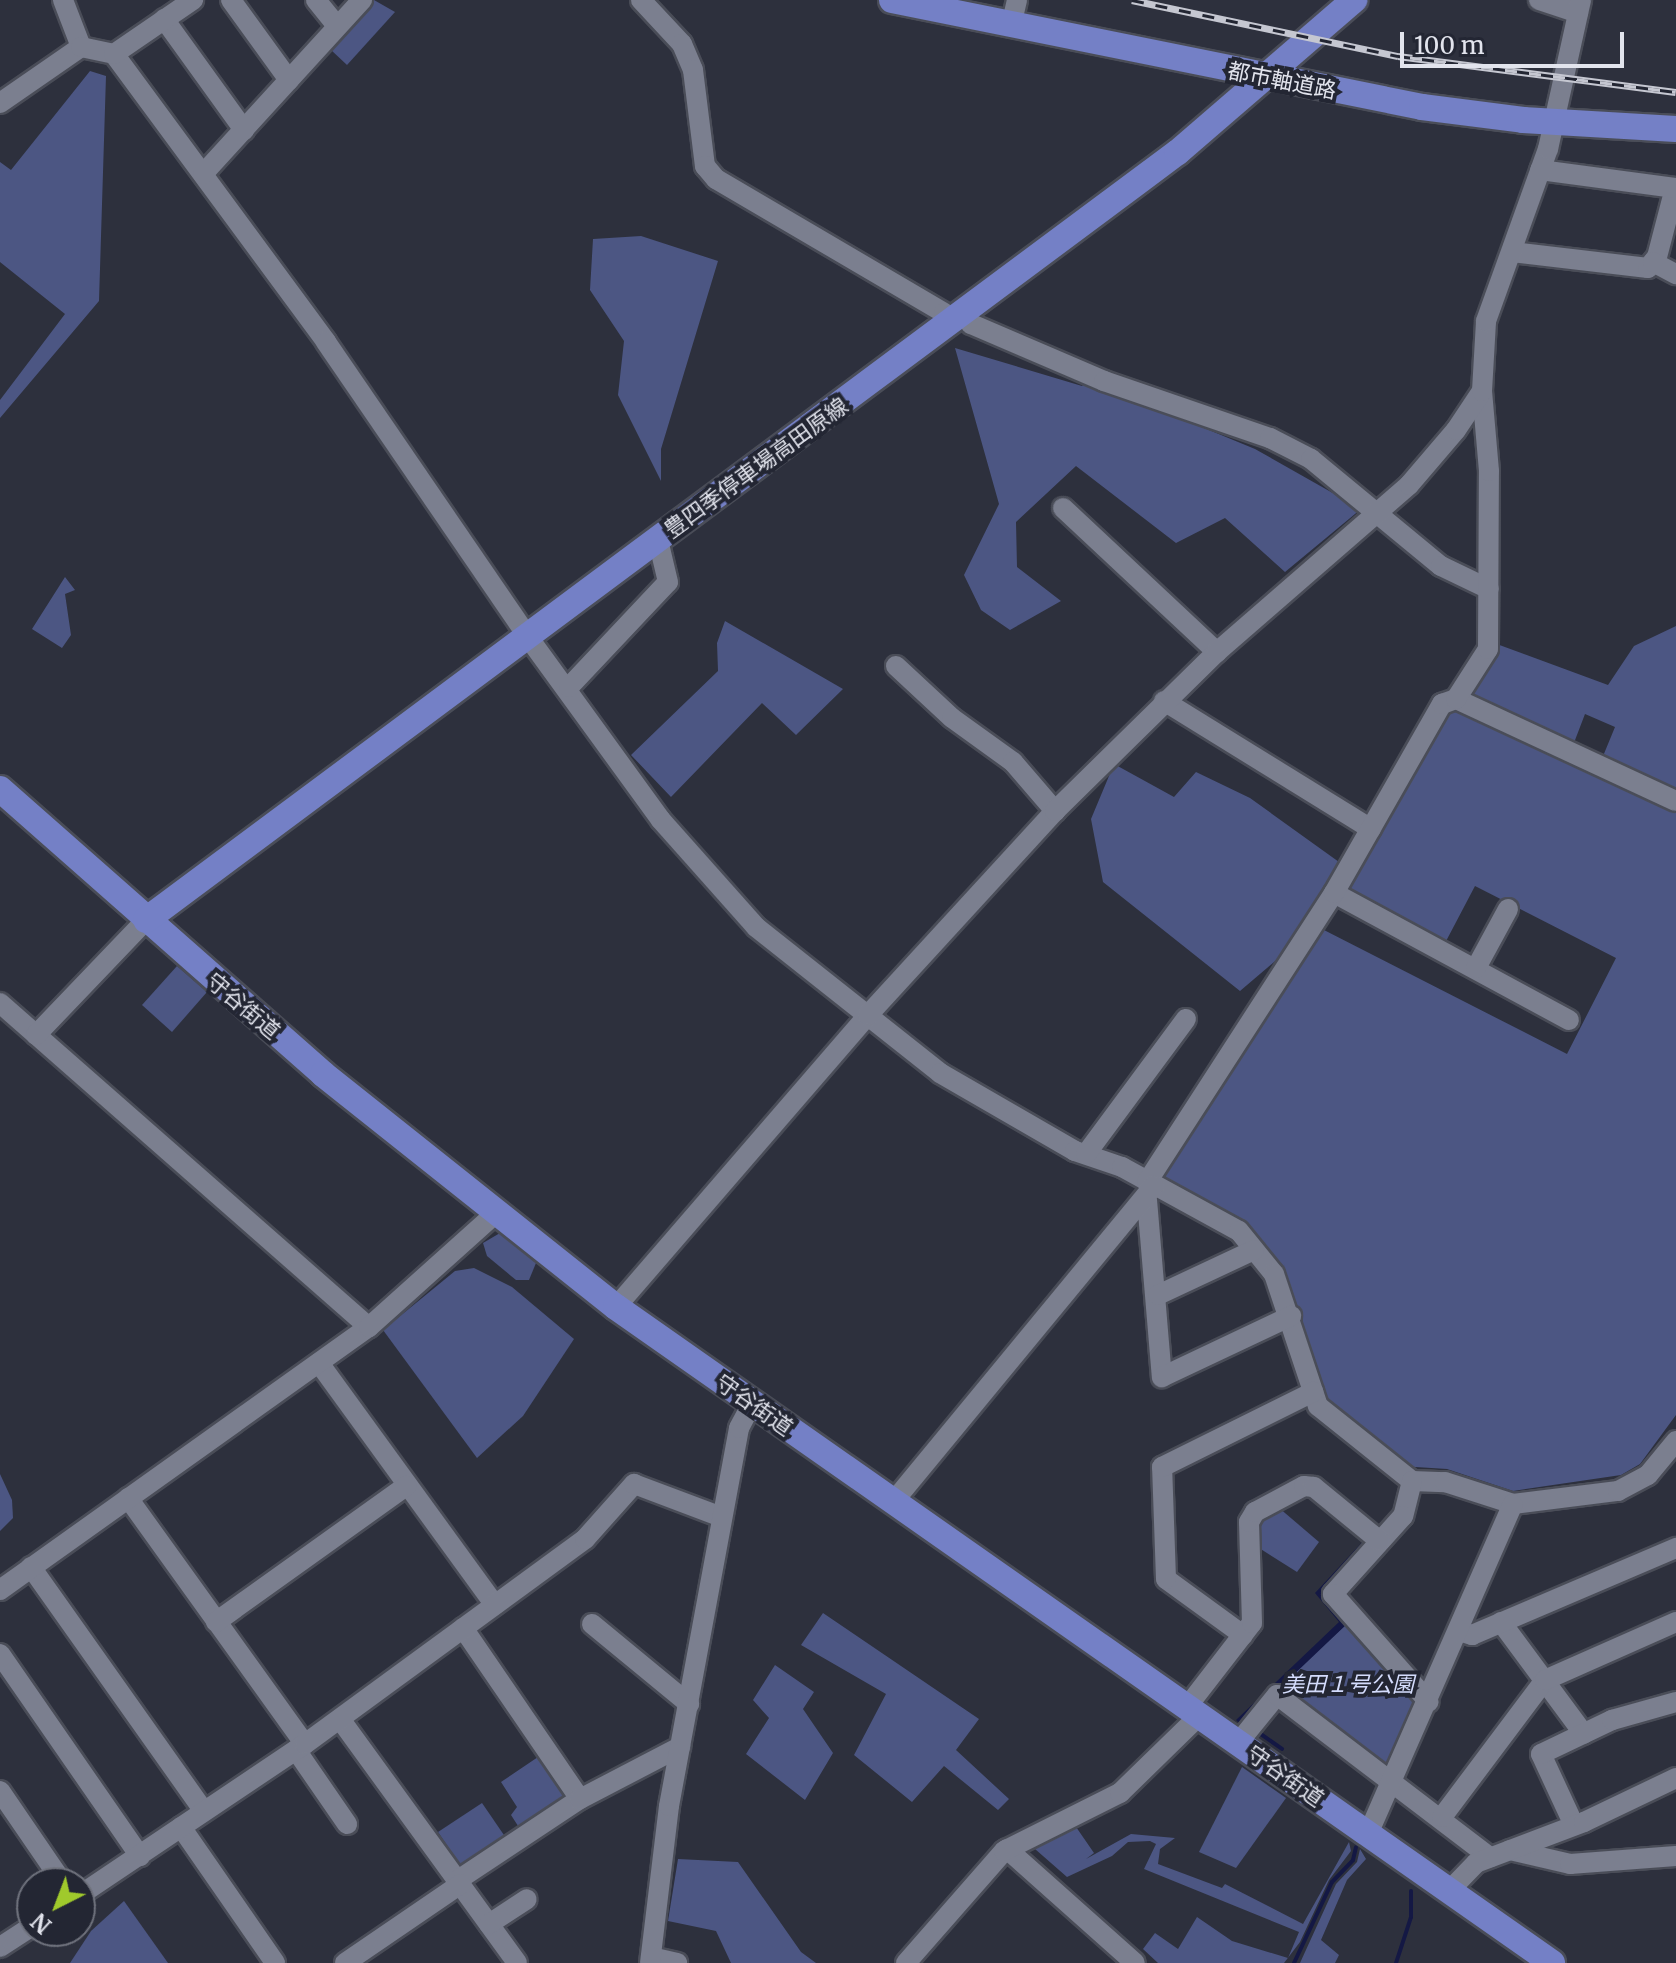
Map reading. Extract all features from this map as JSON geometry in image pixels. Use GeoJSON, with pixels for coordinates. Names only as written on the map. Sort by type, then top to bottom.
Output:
{"type":"FeatureCollection","features":[{"type":"Feature","properties":{"kind":"main road","name":"都市軸道路"},"geometry":{"type":"LineString","coordinates":[[892,0],[1265,79],[1422,107],[1554,122],[1676,129]]}},
{"type":"Feature","properties":{"kind":"main road","name":"豊四季停車場高田原線"},"geometry":{"type":"LineString","coordinates":[[146,920],[957,318],[1265,79],[1354,0]]}},
{"type":"Feature","properties":{"kind":"main road","name":"守谷街道"},"geometry":{"type":"LineString","coordinates":[[0,789],[146,920],[494,1215],[752,1404],[1552,1963]]}},
{"type":"Feature","properties":{"kind":"street"},"geometry":{"type":"LineString","coordinates":[[63,0],[81,47]]}},
{"type":"Feature","properties":{"kind":"street"},"geometry":{"type":"LineString","coordinates":[[114,54],[193,0]]}},
{"type":"Feature","properties":{"kind":"street"},"geometry":{"type":"LineString","coordinates":[[231,0],[289,80]]}},
{"type":"Feature","properties":{"kind":"street"},"geometry":{"type":"LineString","coordinates":[[316,0],[337,26]]}},
{"type":"Feature","properties":{"kind":"street"},"geometry":{"type":"LineString","coordinates":[[203,174],[362,0]]}},
{"type":"Feature","properties":{"kind":"street"},"geometry":{"type":"LineString","coordinates":[[641,0],[682,44],[693,70],[705,166],[716,179],[944,313],[1104,381],[1270,438],[1311,459],[1379,510],[1441,566],[1489,589]]}},
{"type":"Feature","properties":{"kind":"street"},"geometry":{"type":"LineString","coordinates":[[1011,26],[1017,0]]}},
{"type":"Feature","properties":{"kind":"street"},"geometry":{"type":"LineString","coordinates":[[894,1501],[1150,1189],[1334,893],[1442,704],[1456,699],[1488,649],[1489,471],[1482,391],[1486,321],[1540,170],[1554,122],[1579,6],[1539,0]]}},
{"type":"Feature","properties":{"kind":"street"},"geometry":{"type":"LineString","coordinates":[[164,19],[244,130]]}},
{"type":"Feature","properties":{"kind":"street"},"geometry":{"type":"LineString","coordinates":[[0,103],[81,47],[114,54],[326,342],[528,637],[569,687],[704,872],[756,927],[940,1073],[1150,1189],[1239,1231],[1274,1274],[1291,1316],[1318,1406],[1412,1481],[1445,1482],[1513,1504],[1618,1491],[1648,1475],[1676,1441]]}},
{"type":"Feature","properties":{"kind":"street"},"geometry":{"type":"LineString","coordinates":[[1512,252],[1648,268],[1653,262],[1675,188],[1540,170]]}},
{"type":"Feature","properties":{"kind":"street"},"geometry":{"type":"LineString","coordinates":[[1653,262],[1676,274]]}},
{"type":"Feature","properties":{"kind":"street"},"geometry":{"type":"LineString","coordinates":[[616,1307],[868,1015],[1055,811],[1217,652],[1409,485],[1482,391]]}},
{"type":"Feature","properties":{"kind":"street"},"geometry":{"type":"LineString","coordinates":[[1063,508],[1217,652]]}},
{"type":"Feature","properties":{"kind":"street"},"geometry":{"type":"LineString","coordinates":[[569,687],[668,582],[658,540]]}},
{"type":"Feature","properties":{"kind":"street"},"geometry":{"type":"LineString","coordinates":[[896,666],[952,718],[1013,762],[1055,811]]}},
{"type":"Feature","properties":{"kind":"street"},"geometry":{"type":"LineString","coordinates":[[1456,699],[1676,801]]}},
{"type":"Feature","properties":{"kind":"street"},"geometry":{"type":"LineString","coordinates":[[1164,701],[1371,829]]}},
{"type":"Feature","properties":{"kind":"street"},"geometry":{"type":"LineString","coordinates":[[1334,893],[1569,1020]]}},
{"type":"Feature","properties":{"kind":"street"},"geometry":{"type":"LineString","coordinates":[[1476,968],[1508,909]]}},
{"type":"Feature","properties":{"kind":"street"},"geometry":{"type":"LineString","coordinates":[[36,1035],[146,920]]}},
{"type":"Feature","properties":{"kind":"street"},"geometry":{"type":"LineString","coordinates":[[0,1003],[369,1327]]}},
{"type":"Feature","properties":{"kind":"street"},"geometry":{"type":"LineString","coordinates":[[1086,1154],[1186,1019]]}},
{"type":"Feature","properties":{"kind":"street"},"geometry":{"type":"LineString","coordinates":[[1150,1189],[1162,1377],[1291,1316]]}},
{"type":"Feature","properties":{"kind":"street"},"geometry":{"type":"LineString","coordinates":[[0,1590],[369,1327],[494,1215]]}},
{"type":"Feature","properties":{"kind":"street"},"geometry":{"type":"LineString","coordinates":[[1158,1295],[1254,1250]]}},
{"type":"Feature","properties":{"kind":"street"},"geometry":{"type":"LineString","coordinates":[[319,1363],[495,1605]]}},
{"type":"Feature","properties":{"kind":"street"},"geometry":{"type":"LineString","coordinates":[[1243,1635],[1166,1579],[1162,1467],[1313,1392]]}},
{"type":"Feature","properties":{"kind":"street"},"geometry":{"type":"LineString","coordinates":[[677,1963],[651,1960],[657,1881],[739,1428],[752,1404]]}},
{"type":"Feature","properties":{"kind":"street"},"geometry":{"type":"LineString","coordinates":[[1412,1481],[1403,1516],[1333,1594],[1429,1702]]}},
{"type":"Feature","properties":{"kind":"street"},"geometry":{"type":"LineString","coordinates":[[96,1885],[340,1719],[585,1539],[634,1484],[722,1517]]}},
{"type":"Feature","properties":{"kind":"street"},"geometry":{"type":"LineString","coordinates":[[216,1622],[406,1486]]}},
{"type":"Feature","properties":{"kind":"street"},"geometry":{"type":"LineString","coordinates":[[906,1963],[1007,1849],[1120,1793],[1193,1712],[1252,1623],[1249,1522],[1255,1512],[1304,1486],[1314,1487],[1380,1541]]}},
{"type":"Feature","properties":{"kind":"street"},"geometry":{"type":"LineString","coordinates":[[128,1498],[300,1747],[347,1824]]}},
{"type":"Feature","properties":{"kind":"street"},"geometry":{"type":"LineString","coordinates":[[1368,1834],[1429,1702],[1513,1504]]}},
{"type":"Feature","properties":{"kind":"street"},"geometry":{"type":"LineString","coordinates":[[1459,1631],[1472,1635],[1676,1548]]}},
{"type":"Feature","properties":{"kind":"street"},"geometry":{"type":"LineString","coordinates":[[31,1567],[204,1811]]}},
{"type":"Feature","properties":{"kind":"street"},"geometry":{"type":"LineString","coordinates":[[1501,1622],[1584,1734]]}},
{"type":"Feature","properties":{"kind":"street"},"geometry":{"type":"LineString","coordinates":[[1442,1817],[1545,1680],[1676,1622]]}},
{"type":"Feature","properties":{"kind":"street"},"geometry":{"type":"LineString","coordinates":[[592,1624],[676,1699],[689,1704]]}},
{"type":"Feature","properties":{"kind":"street"},"geometry":{"type":"LineString","coordinates":[[463,1628],[580,1799]]}},
{"type":"Feature","properties":{"kind":"street"},"geometry":{"type":"LineString","coordinates":[[0,1654],[140,1856]]}},
{"type":"Feature","properties":{"kind":"street"},"geometry":{"type":"LineString","coordinates":[[1238,1743],[1277,1695],[1442,1817],[1500,1853],[1570,1864],[1676,1856]]}},
{"type":"Feature","properties":{"kind":"street"},"geometry":{"type":"LineString","coordinates":[[1573,1823],[1541,1754],[1612,1720],[1676,1702]]}},
{"type":"Feature","properties":{"kind":"street"},"geometry":{"type":"LineString","coordinates":[[340,1719],[517,1963]]}},
{"type":"Feature","properties":{"kind":"street"},"geometry":{"type":"LineString","coordinates":[[345,1963],[580,1799],[680,1747]]}},
{"type":"Feature","properties":{"kind":"street"},"geometry":{"type":"LineString","coordinates":[[1449,1891],[1500,1853],[1676,1778]]}},
{"type":"Feature","properties":{"kind":"street"},"geometry":{"type":"LineString","coordinates":[[0,1791],[52,1867]]}},
{"type":"Feature","properties":{"kind":"street"},"geometry":{"type":"LineString","coordinates":[[181,1827],[275,1963]]}},
{"type":"Feature","properties":{"kind":"street"},"geometry":{"type":"LineString","coordinates":[[1007,1849],[1135,1963]]}},
{"type":"Feature","properties":{"kind":"street"},"geometry":{"type":"LineString","coordinates":[[489,1924],[527,1899]]}},
{"type":"Feature","properties":{"kind":"green space"},"geometry":{"type":"Polygon","coordinates":[[[374,0],[395,12],[347,65],[330,49],[374,0]]]}},
{"type":"Feature","properties":{"kind":"green space"},"geometry":{"type":"Polygon","coordinates":[[[90,71],[106,76],[99,301],[0,418],[0,400],[65,314],[0,262],[0,162],[11,170],[90,71]]]}},
{"type":"Feature","properties":{"kind":"green space"},"geometry":{"type":"Polygon","coordinates":[[[641,236],[718,261],[661,449],[661,481],[618,395],[624,341],[590,290],[593,239],[641,236]]]}},
{"type":"Feature","properties":{"kind":"green space"},"geometry":{"type":"Polygon","coordinates":[[[955,348],[1082,386],[1088,380],[1255,449],[1361,509],[1285,572],[1225,518],[1176,543],[1076,466],[1016,522],[1017,567],[1061,601],[1010,630],[981,610],[964,575],[999,504],[955,348]]]}},
{"type":"Feature","properties":{"kind":"green space"},"geometry":{"type":"Polygon","coordinates":[[[65,577],[75,590],[65,594],[71,635],[62,648],[32,629],[65,577]]]}},
{"type":"Feature","properties":{"kind":"green space"},"geometry":{"type":"Polygon","coordinates":[[[725,621],[843,689],[796,735],[762,703],[671,797],[631,755],[718,671],[717,643],[725,621]]]}},
{"type":"Feature","properties":{"kind":"green space"},"geometry":{"type":"Polygon","coordinates":[[[1676,626],[1676,795],[1601,761],[1615,727],[1585,714],[1572,748],[1468,702],[1468,688],[1494,643],[1608,685],[1634,646],[1676,626]]]}},
{"type":"Feature","properties":{"kind":"green space"},"geometry":{"type":"Polygon","coordinates":[[[1448,705],[1676,807],[1676,1415],[1640,1464],[1621,1475],[1513,1491],[1447,1469],[1400,1466],[1323,1401],[1278,1271],[1159,1176],[1322,929],[1567,1054],[1616,958],[1475,886],[1444,945],[1340,893],[1448,705]]]}},
{"type":"Feature","properties":{"kind":"green space"},"geometry":{"type":"Polygon","coordinates":[[[1114,764],[1174,797],[1196,772],[1250,798],[1339,862],[1281,956],[1240,991],[1103,882],[1091,819],[1114,764]]]}},
{"type":"Feature","properties":{"kind":"green space"},"geometry":{"type":"Polygon","coordinates":[[[177,966],[207,992],[172,1032],[142,1005],[177,966]]]}},
{"type":"Feature","properties":{"kind":"green space"},"geometry":{"type":"Polygon","coordinates":[[[500,1233],[536,1263],[529,1280],[516,1280],[487,1256],[483,1243],[500,1233]]]}},
{"type":"Feature","properties":{"kind":"green space"},"geometry":{"type":"Polygon","coordinates":[[[474,1268],[512,1287],[574,1339],[523,1416],[477,1458],[383,1330],[455,1271],[474,1268]]]}},
{"type":"Feature","properties":{"kind":"green space"},"geometry":{"type":"Polygon","coordinates":[[[0,1474],[12,1500],[13,1518],[0,1531],[0,1474]]]}},
{"type":"Feature","properties":{"kind":"green space"},"geometry":{"type":"Polygon","coordinates":[[[1278,1507],[1319,1542],[1297,1572],[1256,1546],[1255,1522],[1278,1507]]]}},
{"type":"Feature","properties":{"kind":"green space"},"geometry":{"type":"Polygon","coordinates":[[[823,1613],[979,1719],[956,1750],[1009,1799],[998,1810],[944,1766],[912,1802],[854,1755],[886,1694],[801,1645],[823,1613]]]}},
{"type":"Feature","properties":{"kind":"green space","name":"美田１号公園"},"geometry":{"type":"Polygon","coordinates":[[[1349,1622],[1415,1696],[1417,1706],[1392,1763],[1383,1764],[1278,1686],[1349,1622]]]}},
{"type":"Feature","properties":{"kind":"green space"},"geometry":{"type":"Polygon","coordinates":[[[775,1665],[814,1692],[803,1709],[833,1753],[805,1800],[746,1754],[769,1718],[753,1700],[775,1665]]]}},
{"type":"Feature","properties":{"kind":"green space"},"geometry":{"type":"Polygon","coordinates":[[[538,1757],[566,1800],[520,1829],[511,1815],[517,1807],[501,1782],[538,1757]]]}},
{"type":"Feature","properties":{"kind":"green space"},"geometry":{"type":"Polygon","coordinates":[[[1242,1767],[1286,1798],[1236,1868],[1199,1852],[1242,1767]]]}},
{"type":"Feature","properties":{"kind":"green space"},"geometry":{"type":"Polygon","coordinates":[[[482,1803],[506,1838],[462,1868],[438,1832],[482,1803]]]}},
{"type":"Feature","properties":{"kind":"green space"},"geometry":{"type":"Polygon","coordinates":[[[1074,1824],[1094,1853],[1086,1859],[1131,1834],[1175,1838],[1160,1849],[1158,1864],[1222,1888],[1225,1884],[1303,1924],[1349,1842],[1351,1851],[1329,1880],[1300,1942],[1288,1957],[1299,1932],[1144,1869],[1156,1844],[1150,1841],[1128,1842],[1112,1856],[1067,1877],[1027,1842],[1074,1824]]]}},
{"type":"Feature","properties":{"kind":"green space"},"geometry":{"type":"Polygon","coordinates":[[[1360,1849],[1366,1859],[1347,1880],[1321,1940],[1339,1955],[1335,1963],[1300,1963],[1336,1884],[1357,1862],[1360,1849]]]}},
{"type":"Feature","properties":{"kind":"green space"},"geometry":{"type":"Polygon","coordinates":[[[678,1859],[738,1862],[801,1952],[816,1963],[731,1963],[716,1931],[668,1921],[678,1859]]]}},
{"type":"Feature","properties":{"kind":"green space"},"geometry":{"type":"Polygon","coordinates":[[[124,1901],[168,1963],[70,1963],[80,1947],[96,1947],[96,1926],[124,1901]]]}},
{"type":"Feature","properties":{"kind":"green space"},"geometry":{"type":"Polygon","coordinates":[[[1197,1917],[1232,1941],[1288,1958],[1284,1963],[1158,1963],[1143,1949],[1155,1933],[1178,1949],[1197,1917]]]}},
{"type":"Feature","properties":{"kind":"shaded area"},"geometry":{"type":"Polygon","coordinates":[[[1366,1538],[1367,1545],[1325,1592],[1349,1622],[1241,1725],[1236,1720],[1339,1622],[1315,1593],[1366,1538]]]}},
{"type":"Feature","properties":{"kind":"waterway"},"geometry":{"type":"LineString","coordinates":[[1255,1730],[1282,1749]]}},
{"type":"Feature","properties":{"kind":"waterway"},"geometry":{"type":"LineString","coordinates":[[1294,1963],[1332,1882],[1353,1860],[1356,1847]]}},
{"type":"Feature","properties":{"kind":"waterway"},"geometry":{"type":"LineString","coordinates":[[1396,1963],[1411,1917],[1411,1891]]}},
{"type":"Feature","properties":{"kind":"railway"},"geometry":{"type":"LineString","coordinates":[[1132,0],[1398,56],[1676,92]]}}]}
